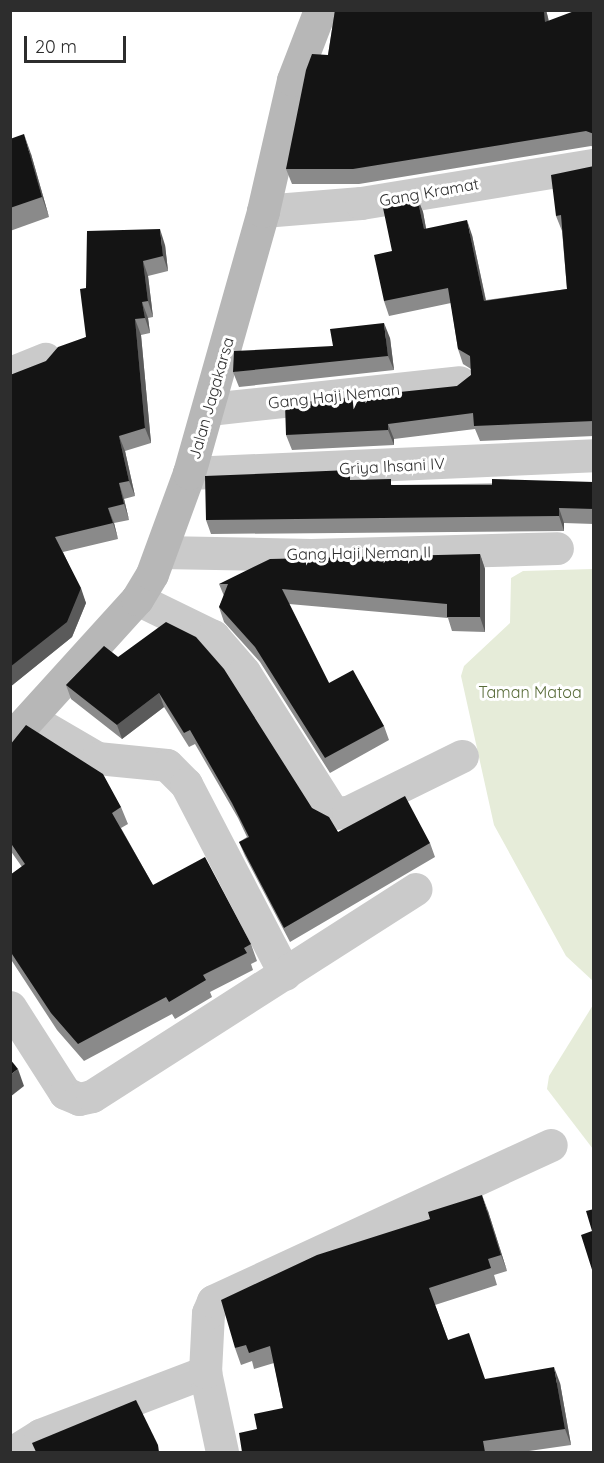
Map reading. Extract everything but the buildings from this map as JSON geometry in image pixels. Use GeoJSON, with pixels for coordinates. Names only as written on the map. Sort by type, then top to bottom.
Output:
{"type":"FeatureCollection","features":[{"type":"Feature","properties":{"kind":"main road","name":"Jalan Jagakarsa"},"geometry":{"type":"LineString","coordinates":[[21,729],[137,598],[161,552],[209,409],[263,211],[293,80],[320,10]]}},
{"type":"Feature","properties":{"kind":"street","name":"Gang Kramat"},"geometry":{"type":"LineString","coordinates":[[263,211],[361,203],[594,165]]}},
{"type":"Feature","properties":{"kind":"street"},"geometry":{"type":"LineString","coordinates":[[10,373],[45,358]]}},
{"type":"Feature","properties":{"kind":"street","name":"Gang Haji Neman"},"geometry":{"type":"LineString","coordinates":[[209,409],[460,382]]}},
{"type":"Feature","properties":{"kind":"street","name":"Griya Ihsani IV"},"geometry":{"type":"LineString","coordinates":[[189,473],[594,455]]}},
{"type":"Feature","properties":{"kind":"street","name":"Gang Haji Neman II"},"geometry":{"type":"LineString","coordinates":[[161,552],[300,555],[557,548]]}},
{"type":"Feature","properties":{"kind":"street"},"geometry":{"type":"LineString","coordinates":[[137,598],[213,636],[244,672],[333,813],[348,812],[462,756]]}},
{"type":"Feature","properties":{"kind":"street"},"geometry":{"type":"LineString","coordinates":[[21,729],[97,758],[167,765],[186,784],[285,974]]}},
{"type":"Feature","properties":{"kind":"street"},"geometry":{"type":"LineString","coordinates":[[10,1007],[65,1093],[79,1099],[285,974],[416,889]]}},
{"type":"Feature","properties":{"kind":"street"},"geometry":{"type":"LineString","coordinates":[[222,1452],[205,1372],[208,1314],[213,1301],[551,1145]]}},
{"type":"Feature","properties":{"kind":"street"},"geometry":{"type":"LineString","coordinates":[[13,1452],[40,1435],[205,1372]]}},
{"type":"Feature","properties":{"kind":"green space","name":"Taman Matoa"},"geometry":{"type":"Polygon","coordinates":[[[594,569],[593,981],[566,956],[494,825],[461,676],[464,666],[510,623],[511,578],[523,571],[594,569]]]}},
{"type":"Feature","properties":{"kind":"green space"},"geometry":{"type":"Polygon","coordinates":[[[593,1005],[593,1149],[547,1089],[549,1076],[593,1005]]]}}]}
